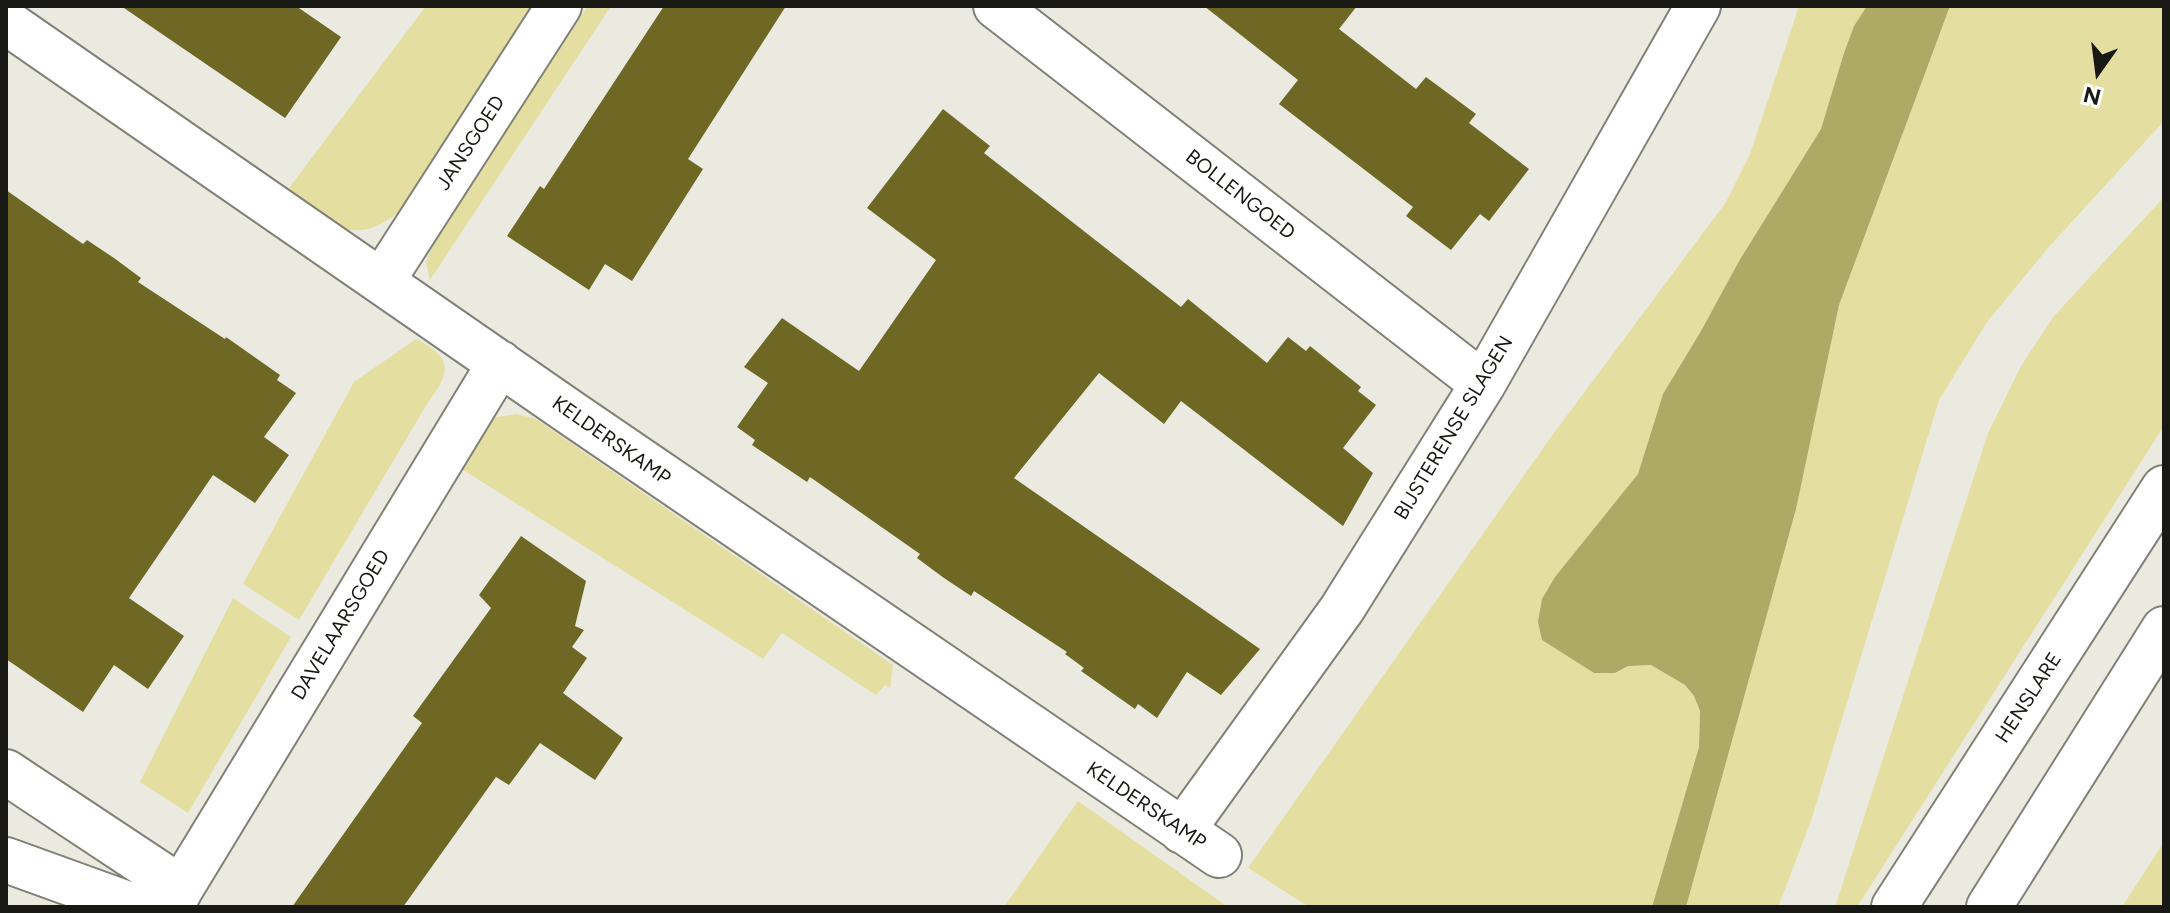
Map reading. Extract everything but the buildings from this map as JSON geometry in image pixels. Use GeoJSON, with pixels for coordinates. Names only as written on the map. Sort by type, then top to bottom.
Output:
{"type":"FeatureCollection","features":[{"type":"Feature","properties":{"kind":"street","name":"JANSGOED"},"geometry":{"type":"LineString","coordinates":[[382,281],[559,6]]}},
{"type":"Feature","properties":{"kind":"street","name":"BOLLENGOED"},"geometry":{"type":"LineString","coordinates":[[996,6],[1483,384]]}},
{"type":"Feature","properties":{"kind":"street","name":"BIJSTERENSE SLAGEN"},"geometry":{"type":"LineString","coordinates":[[1182,831],[1342,609],[1483,384],[1698,6]]}},
{"type":"Feature","properties":{"kind":"street","name":"KELDERSKAMP"},"geometry":{"type":"LineString","coordinates":[[6,22],[1219,855]]}},
{"type":"Feature","properties":{"kind":"street","name":"DAVELAARSGOED"},"geometry":{"type":"LineString","coordinates":[[6,772],[176,897],[500,363]]}},
{"type":"Feature","properties":{"kind":"street","name":"HENSLARE"},"geometry":{"type":"LineString","coordinates":[[1894,907],[2164,488]]}},
{"type":"Feature","properties":{"kind":"street"},"geometry":{"type":"LineString","coordinates":[[1989,907],[2164,629]]}},
{"type":"Feature","properties":{"kind":"street"},"geometry":{"type":"LineString","coordinates":[[6,860],[136,907]]}},
{"type":"Feature","properties":{"kind":"shaded area"},"geometry":{"type":"Polygon","coordinates":[[[426,6],[536,6],[402,210],[369,229],[342,228],[286,192],[426,6]]]}},
{"type":"Feature","properties":{"kind":"shaded area"},"geometry":{"type":"Polygon","coordinates":[[[588,6],[611,6],[430,280],[426,262],[436,238],[588,6]]]}},
{"type":"Feature","properties":{"kind":"shaded area"},"geometry":{"type":"Polygon","coordinates":[[[1799,6],[1867,6],[1854,26],[1821,129],[1739,261],[1663,394],[1638,474],[1621,498],[1543,640],[1594,673],[1615,673],[1627,666],[1651,665],[1685,685],[1694,696],[1700,711],[1699,747],[1652,907],[1309,907],[1248,868],[1551,437],[1726,202],[1750,154],[1799,6]]]}},
{"type":"Feature","properties":{"kind":"shaded area"},"geometry":{"type":"Polygon","coordinates":[[[1867,6],[1950,6],[1839,305],[1796,509],[1686,907],[1652,907],[1699,747],[1700,711],[1685,685],[1651,665],[1628,666],[1615,673],[1594,673],[1542,640],[1538,622],[1542,599],[1555,577],[1638,474],[1663,394],[1739,261],[1821,129],[1854,26],[1867,6]]]}},
{"type":"Feature","properties":{"kind":"shaded area"},"geometry":{"type":"Polygon","coordinates":[[[1950,6],[2164,6],[2164,121],[2048,248],[1987,322],[1939,400],[1811,821],[1778,907],[1686,907],[1795,509],[1839,305],[1950,6]]]}},
{"type":"Feature","properties":{"kind":"shaded area"},"geometry":{"type":"Polygon","coordinates":[[[2164,197],[2164,426],[1857,907],[1835,907],[1988,433],[2021,366],[2054,316],[2164,197]]]}},
{"type":"Feature","properties":{"kind":"shaded area"},"geometry":{"type":"Polygon","coordinates":[[[416,339],[443,359],[445,367],[441,383],[299,620],[243,584],[354,382],[416,339]]]}},
{"type":"Feature","properties":{"kind":"shaded area"},"geometry":{"type":"Polygon","coordinates":[[[517,414],[536,419],[893,665],[890,688],[885,685],[876,695],[782,633],[763,659],[449,461],[485,419],[517,414]]]}},
{"type":"Feature","properties":{"kind":"shaded area"},"geometry":{"type":"Polygon","coordinates":[[[233,598],[291,637],[188,813],[140,782],[233,598]]]}},
{"type":"Feature","properties":{"kind":"shaded area"},"geometry":{"type":"Polygon","coordinates":[[[1078,801],[1228,907],[1004,907],[1078,801]]]}},
{"type":"Feature","properties":{"kind":"shaded area"},"geometry":{"type":"Polygon","coordinates":[[[2164,842],[2164,907],[2122,907],[2164,842]]]}}]}
